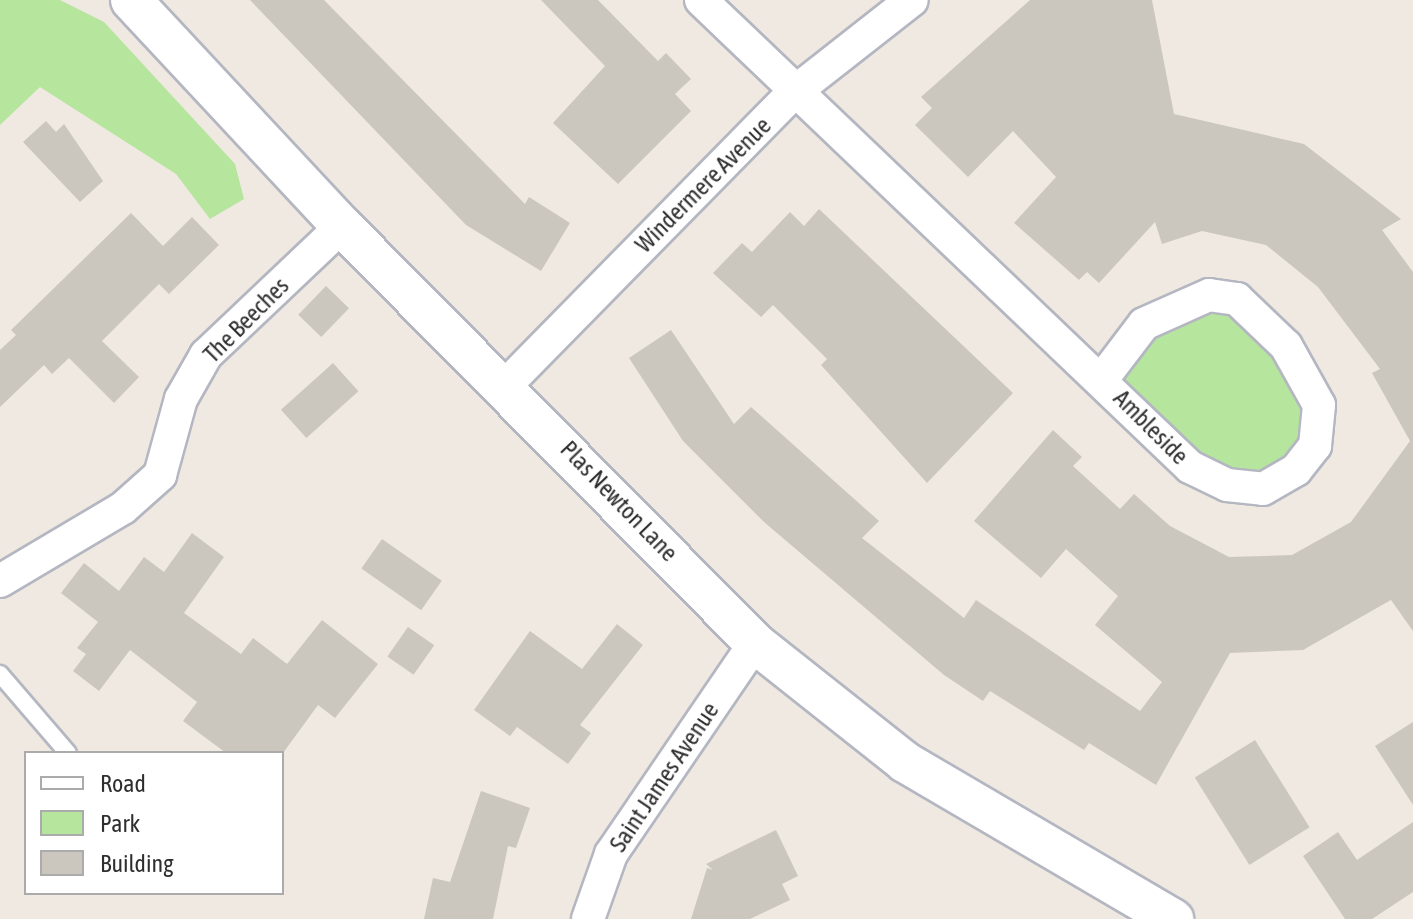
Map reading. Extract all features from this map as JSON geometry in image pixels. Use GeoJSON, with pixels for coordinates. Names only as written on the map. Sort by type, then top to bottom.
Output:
{"type":"FeatureCollection","features":[{"type":"Feature","properties":{"kind":"street","name":"Plas Newton Lane"},"geometry":{"type":"LineString","coordinates":[[131,0],[342,226],[506,385],[755,643],[905,762],[1173,919]]}},
{"type":"Feature","properties":{"kind":"street","name":"Ambleside"},"geometry":{"type":"LineString","coordinates":[[701,0],[792,94],[1103,378],[1190,467],[1227,485],[1263,489],[1296,470],[1315,446],[1319,405],[1286,346],[1237,299],[1209,295],[1144,324],[1103,378]]}},
{"type":"Feature","properties":{"kind":"street","name":"Windermere Avenue"},"geometry":{"type":"LineString","coordinates":[[506,385],[792,94],[912,0]]}},
{"type":"Feature","properties":{"kind":"street","name":"The Beeches"},"geometry":{"type":"LineString","coordinates":[[0,581],[123,508],[160,475],[181,399],[206,355],[342,226]]}},
{"type":"Feature","properties":{"kind":"street","name":"Saint James Avenue"},"geometry":{"type":"LineString","coordinates":[[588,919],[611,854],[755,643]]}},
{"type":"Feature","properties":{"kind":"lane"},"geometry":{"type":"LineString","coordinates":[[0,674],[66,751]]}},
{"type":"Feature","properties":{"kind":"green space"},"geometry":{"type":"Polygon","coordinates":[[[0,0],[60,0],[104,22],[235,164],[244,199],[210,219],[176,174],[40,87],[0,125],[0,0]]]}},
{"type":"Feature","properties":{"kind":"green space"},"geometry":{"type":"Polygon","coordinates":[[[1237,299],[1319,405],[1296,470],[1227,485],[1103,378],[1119,349],[1237,299]]]}},
{"type":"Feature","properties":{"kind":"building"},"geometry":{"type":"Polygon","coordinates":[[[250,0],[324,0],[525,204],[529,197],[570,223],[541,271],[466,225],[250,0]]]}},
{"type":"Feature","properties":{"kind":"building"},"geometry":{"type":"Polygon","coordinates":[[[541,0],[598,0],[658,61],[666,53],[691,79],[675,94],[691,111],[618,184],[553,123],[605,66],[541,0]]]}},
{"type":"Feature","properties":{"kind":"building"},"geometry":{"type":"Polygon","coordinates":[[[1030,0],[1152,0],[1174,114],[1304,144],[1401,219],[1382,230],[1413,272],[1413,631],[1391,600],[1303,650],[1230,653],[1156,785],[1089,743],[1084,750],[990,691],[983,701],[944,675],[764,522],[683,441],[629,358],[671,330],[734,424],[751,407],[879,521],[862,538],[964,618],[976,600],[1140,711],[1162,682],[1095,625],[1118,596],[1066,549],[1041,578],[974,521],[1053,430],[1082,457],[1073,466],[1120,509],[1134,494],[1170,526],[1229,557],[1292,555],[1351,522],[1410,441],[1372,373],[1380,369],[1318,287],[1266,245],[1202,231],[1162,244],[1155,222],[1099,283],[1087,272],[1079,280],[1014,223],[1056,177],[1013,131],[968,177],[915,125],[932,108],[921,97],[1030,0]]]}},
{"type":"Feature","properties":{"kind":"building"},"geometry":{"type":"Polygon","coordinates":[[[46,121],[56,132],[64,124],[103,181],[80,202],[23,142],[46,121]]]}},
{"type":"Feature","properties":{"kind":"building"},"geometry":{"type":"Polygon","coordinates":[[[819,209],[1013,393],[927,483],[821,365],[827,359],[773,305],[761,317],[713,273],[742,243],[752,252],[790,212],[804,226],[819,209]]]}},
{"type":"Feature","properties":{"kind":"building"},"geometry":{"type":"Polygon","coordinates":[[[131,213],[163,246],[192,217],[219,245],[169,294],[159,284],[102,341],[139,377],[114,403],[69,358],[52,374],[44,365],[0,407],[0,350],[16,335],[11,330],[131,213]]]}},
{"type":"Feature","properties":{"kind":"building"},"geometry":{"type":"Polygon","coordinates":[[[326,286],[349,308],[321,337],[298,315],[326,286]]]}},
{"type":"Feature","properties":{"kind":"building"},"geometry":{"type":"Polygon","coordinates":[[[333,363],[358,391],[306,438],[281,410],[333,363]]]}},
{"type":"Feature","properties":{"kind":"building"},"geometry":{"type":"Polygon","coordinates":[[[192,533],[224,557],[184,613],[241,654],[253,638],[287,664],[322,620],[378,664],[335,718],[318,705],[284,752],[223,751],[183,721],[197,702],[130,650],[99,691],[73,671],[86,654],[77,648],[98,622],[61,593],[84,563],[119,591],[144,557],[164,572],[192,533]]]}},
{"type":"Feature","properties":{"kind":"building"},"geometry":{"type":"Polygon","coordinates":[[[382,539],[442,581],[421,610],[361,568],[382,539]]]}},
{"type":"Feature","properties":{"kind":"building"},"geometry":{"type":"Polygon","coordinates":[[[617,624],[643,645],[580,725],[591,733],[568,764],[517,727],[510,736],[474,710],[530,631],[582,669],[617,624]]]}},
{"type":"Feature","properties":{"kind":"building"},"geometry":{"type":"Polygon","coordinates":[[[408,627],[434,645],[414,675],[387,656],[408,627]]]}},
{"type":"Feature","properties":{"kind":"building"},"geometry":{"type":"Polygon","coordinates":[[[1413,722],[1413,805],[1375,746],[1413,722]]]}},
{"type":"Feature","properties":{"kind":"building"},"geometry":{"type":"Polygon","coordinates":[[[1255,740],[1310,827],[1249,865],[1195,778],[1255,740]]]}},
{"type":"Feature","properties":{"kind":"building"},"geometry":{"type":"Polygon","coordinates":[[[481,791],[530,808],[516,848],[508,846],[493,919],[424,919],[433,878],[450,882],[481,791]]]}},
{"type":"Feature","properties":{"kind":"building"},"geometry":{"type":"Polygon","coordinates":[[[1413,822],[1413,892],[1372,919],[1345,919],[1303,856],[1338,832],[1357,860],[1413,822]]]}},
{"type":"Feature","properties":{"kind":"building"},"geometry":{"type":"Polygon","coordinates":[[[776,830],[798,876],[782,884],[790,900],[750,919],[691,919],[707,868],[713,870],[706,864],[776,830]]]}}]}
